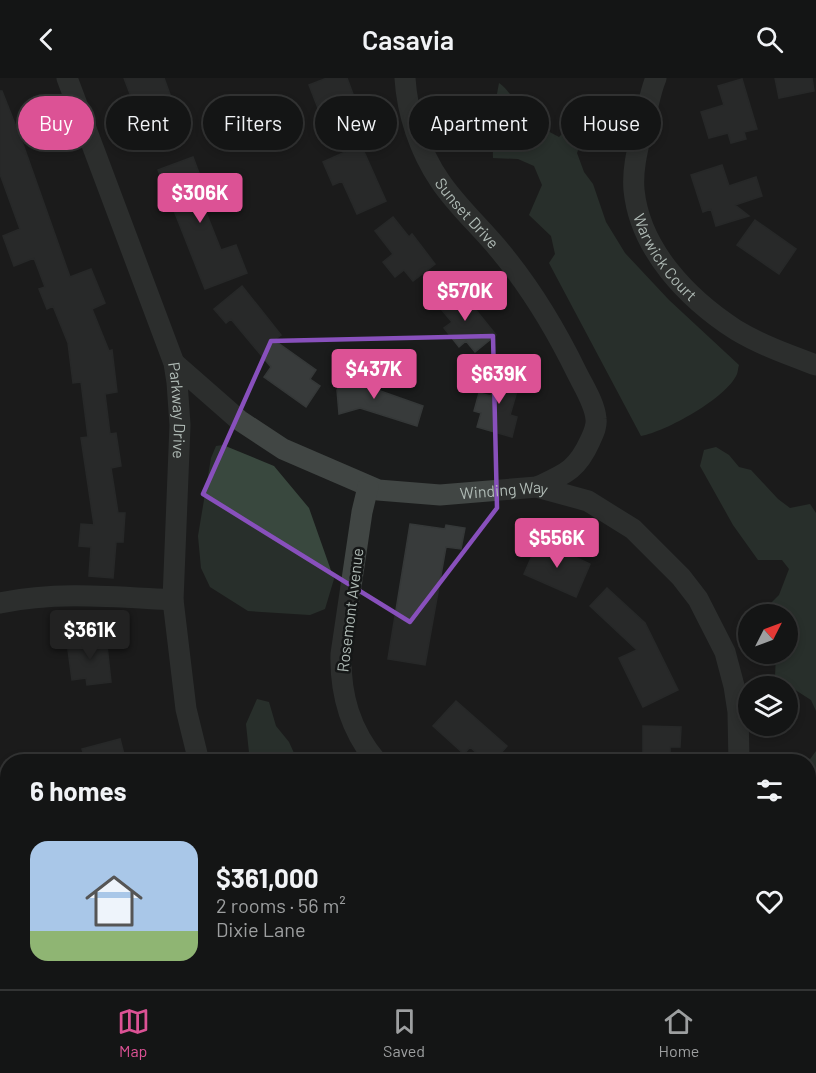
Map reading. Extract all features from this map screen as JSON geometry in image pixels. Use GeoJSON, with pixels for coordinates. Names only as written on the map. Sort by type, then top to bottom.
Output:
{"type":"FeatureCollection","features":[{"type":"Feature","properties":{"kind":"street","name":"Parkway Drive"},"geometry":{"type":"LineString","coordinates":[[67,78],[174,363],[180,425],[173,600],[186,709],[197,754]]}},
{"type":"Feature","properties":{"kind":"street","name":"Sunset Drive"},"geometry":{"type":"LineString","coordinates":[[405,78],[406,94],[422,148],[440,181],[533,294],[563,345],[591,402],[596,418],[595,430],[578,464]]}},
{"type":"Feature","properties":{"kind":"street","name":"Warwick Court"},"geometry":{"type":"LineString","coordinates":[[656,78],[635,160],[634,188],[636,208],[653,248],[673,276],[704,306],[729,325],[782,353],[816,365]]}},
{"type":"Feature","properties":{"kind":"street","name":"Winding Way"},"geometry":{"type":"LineString","coordinates":[[174,363],[239,420],[283,449],[368,487],[378,490],[440,495],[537,487],[588,501],[633,529],[681,577],[709,618],[725,652],[738,712],[739,754]]}},
{"type":"Feature","properties":{"kind":"street"},"geometry":{"type":"LineString","coordinates":[[537,487],[563,475],[578,464]]}},
{"type":"Feature","properties":{"kind":"street"},"geometry":{"type":"LineString","coordinates":[[578,464],[578,482],[588,501]]}},
{"type":"Feature","properties":{"kind":"street","name":"Rosemont Avenue"},"geometry":{"type":"LineString","coordinates":[[368,487],[341,654],[341,672],[348,715],[370,754]]}},
{"type":"Feature","properties":{"kind":"street"},"geometry":{"type":"LineString","coordinates":[[0,603],[46,597],[103,596],[173,600]]}},
{"type":"Feature","properties":{"kind":"highlighted area"},"geometry":{"type":"Polygon","coordinates":[[[493,336],[497,508],[410,622],[203,494],[271,341],[493,336]]]}},
{"type":"Feature","properties":{"kind":"shaded area"},"geometry":{"type":"Polygon","coordinates":[[[499,83],[512,96],[497,96],[499,83]]]}},
{"type":"Feature","properties":{"kind":"shaded area"},"geometry":{"type":"Polygon","coordinates":[[[549,132],[559,137],[561,135],[561,150],[578,150],[577,153],[584,172],[593,184],[606,222],[625,253],[669,300],[739,365],[737,374],[731,383],[694,413],[665,428],[641,436],[549,263],[555,254],[551,236],[529,215],[542,185],[534,166],[518,159],[493,158],[493,150],[549,150],[549,132]]]}},
{"type":"Feature","properties":{"kind":"shaded area"},"geometry":{"type":"Polygon","coordinates":[[[223,445],[274,466],[309,508],[334,579],[325,609],[310,615],[248,611],[210,587],[201,568],[198,536],[211,458],[216,446],[223,445]]]}},
{"type":"Feature","properties":{"kind":"shaded area"},"geometry":{"type":"Polygon","coordinates":[[[716,447],[729,455],[739,467],[751,470],[778,499],[790,508],[810,504],[816,513],[816,711],[811,700],[798,692],[798,676],[775,676],[776,664],[798,664],[798,604],[770,604],[779,595],[789,569],[782,560],[758,560],[733,525],[700,466],[704,450],[716,447]]]}},
{"type":"Feature","properties":{"kind":"shaded area"},"geometry":{"type":"Polygon","coordinates":[[[257,699],[269,702],[276,726],[289,742],[294,754],[249,754],[246,724],[257,699]]]}},
{"type":"Feature","properties":{"kind":"building"},"geometry":{"type":"Polygon","coordinates":[[[124,78],[164,78],[171,96],[131,96],[124,78]]]}},
{"type":"Feature","properties":{"kind":"building"},"geometry":{"type":"Polygon","coordinates":[[[327,78],[347,78],[354,96],[315,96],[315,100],[309,85],[327,78]]]}},
{"type":"Feature","properties":{"kind":"building"},"geometry":{"type":"Polygon","coordinates":[[[775,78],[812,78],[814,91],[779,98],[775,78]]]}},
{"type":"Feature","properties":{"kind":"building"},"geometry":{"type":"Polygon","coordinates":[[[742,79],[757,129],[744,132],[746,139],[731,143],[728,133],[709,138],[701,112],[724,105],[718,86],[742,79]]]}},
{"type":"Feature","properties":{"kind":"building"},"geometry":{"type":"Polygon","coordinates":[[[0,91],[2,91],[18,132],[18,150],[25,150],[70,277],[91,269],[105,303],[92,309],[109,351],[112,350],[117,392],[105,394],[110,434],[116,433],[121,466],[111,468],[118,513],[125,513],[123,542],[116,542],[113,578],[89,576],[91,547],[79,546],[81,524],[94,525],[81,438],[88,437],[81,382],[73,383],[68,343],[53,306],[47,309],[39,289],[45,287],[34,258],[14,266],[3,236],[20,229],[0,174],[0,91]]]}},
{"type":"Feature","properties":{"kind":"building"},"geometry":{"type":"Polygon","coordinates":[[[350,150],[363,150],[386,201],[357,214],[342,181],[333,185],[323,162],[350,150]]]}},
{"type":"Feature","properties":{"kind":"building"},"geometry":{"type":"Polygon","coordinates":[[[193,157],[206,192],[211,191],[216,206],[205,210],[221,250],[236,245],[247,273],[205,289],[158,170],[193,157]]]}},
{"type":"Feature","properties":{"kind":"building"},"geometry":{"type":"Polygon","coordinates":[[[722,165],[729,186],[756,177],[762,196],[735,205],[749,216],[716,226],[711,209],[703,212],[691,175],[722,165]]]}},
{"type":"Feature","properties":{"kind":"building"},"geometry":{"type":"Polygon","coordinates":[[[393,217],[409,237],[412,234],[435,264],[413,281],[404,270],[395,277],[383,262],[393,254],[375,231],[393,217]]]}},
{"type":"Feature","properties":{"kind":"building"},"geometry":{"type":"Polygon","coordinates":[[[755,220],[796,249],[779,274],[737,245],[755,220]]]}},
{"type":"Feature","properties":{"kind":"building"},"geometry":{"type":"Polygon","coordinates":[[[242,286],[281,335],[274,340],[316,370],[310,379],[320,386],[306,407],[264,377],[271,367],[231,319],[226,323],[214,309],[242,286]]]}},
{"type":"Feature","properties":{"kind":"building"},"geometry":{"type":"Polygon","coordinates":[[[458,288],[496,335],[475,352],[466,341],[459,347],[444,328],[452,322],[437,304],[458,288]]]}},
{"type":"Feature","properties":{"kind":"building"},"geometry":{"type":"Polygon","coordinates":[[[351,368],[373,378],[369,387],[423,406],[417,426],[360,408],[339,414],[337,390],[351,368]]]}},
{"type":"Feature","properties":{"kind":"building"},"geometry":{"type":"Polygon","coordinates":[[[498,371],[521,377],[510,415],[517,417],[512,437],[477,427],[481,413],[474,411],[479,393],[491,396],[498,371]]]}},
{"type":"Feature","properties":{"kind":"building"},"geometry":{"type":"Polygon","coordinates":[[[410,524],[445,529],[446,525],[465,528],[461,549],[446,547],[425,665],[388,659],[410,524]]]}},
{"type":"Feature","properties":{"kind":"building"},"geometry":{"type":"Polygon","coordinates":[[[539,540],[590,564],[576,597],[524,574],[539,540]]]}},
{"type":"Feature","properties":{"kind":"building"},"geometry":{"type":"Polygon","coordinates":[[[607,588],[645,623],[678,690],[643,707],[619,658],[637,650],[590,606],[607,588]]]}},
{"type":"Feature","properties":{"kind":"building"},"geometry":{"type":"Polygon","coordinates":[[[106,637],[111,682],[87,685],[86,678],[72,680],[67,642],[106,637]]]}},
{"type":"Feature","properties":{"kind":"building"},"geometry":{"type":"Polygon","coordinates":[[[456,701],[507,746],[500,754],[478,754],[470,747],[464,754],[433,726],[456,701]]]}},
{"type":"Feature","properties":{"kind":"building"},"geometry":{"type":"Polygon","coordinates":[[[643,726],[681,727],[680,747],[670,747],[670,754],[643,754],[643,726]]]}},
{"type":"Feature","properties":{"kind":"building"},"geometry":{"type":"Polygon","coordinates":[[[120,739],[124,754],[84,754],[82,749],[120,739]]]}}]}
